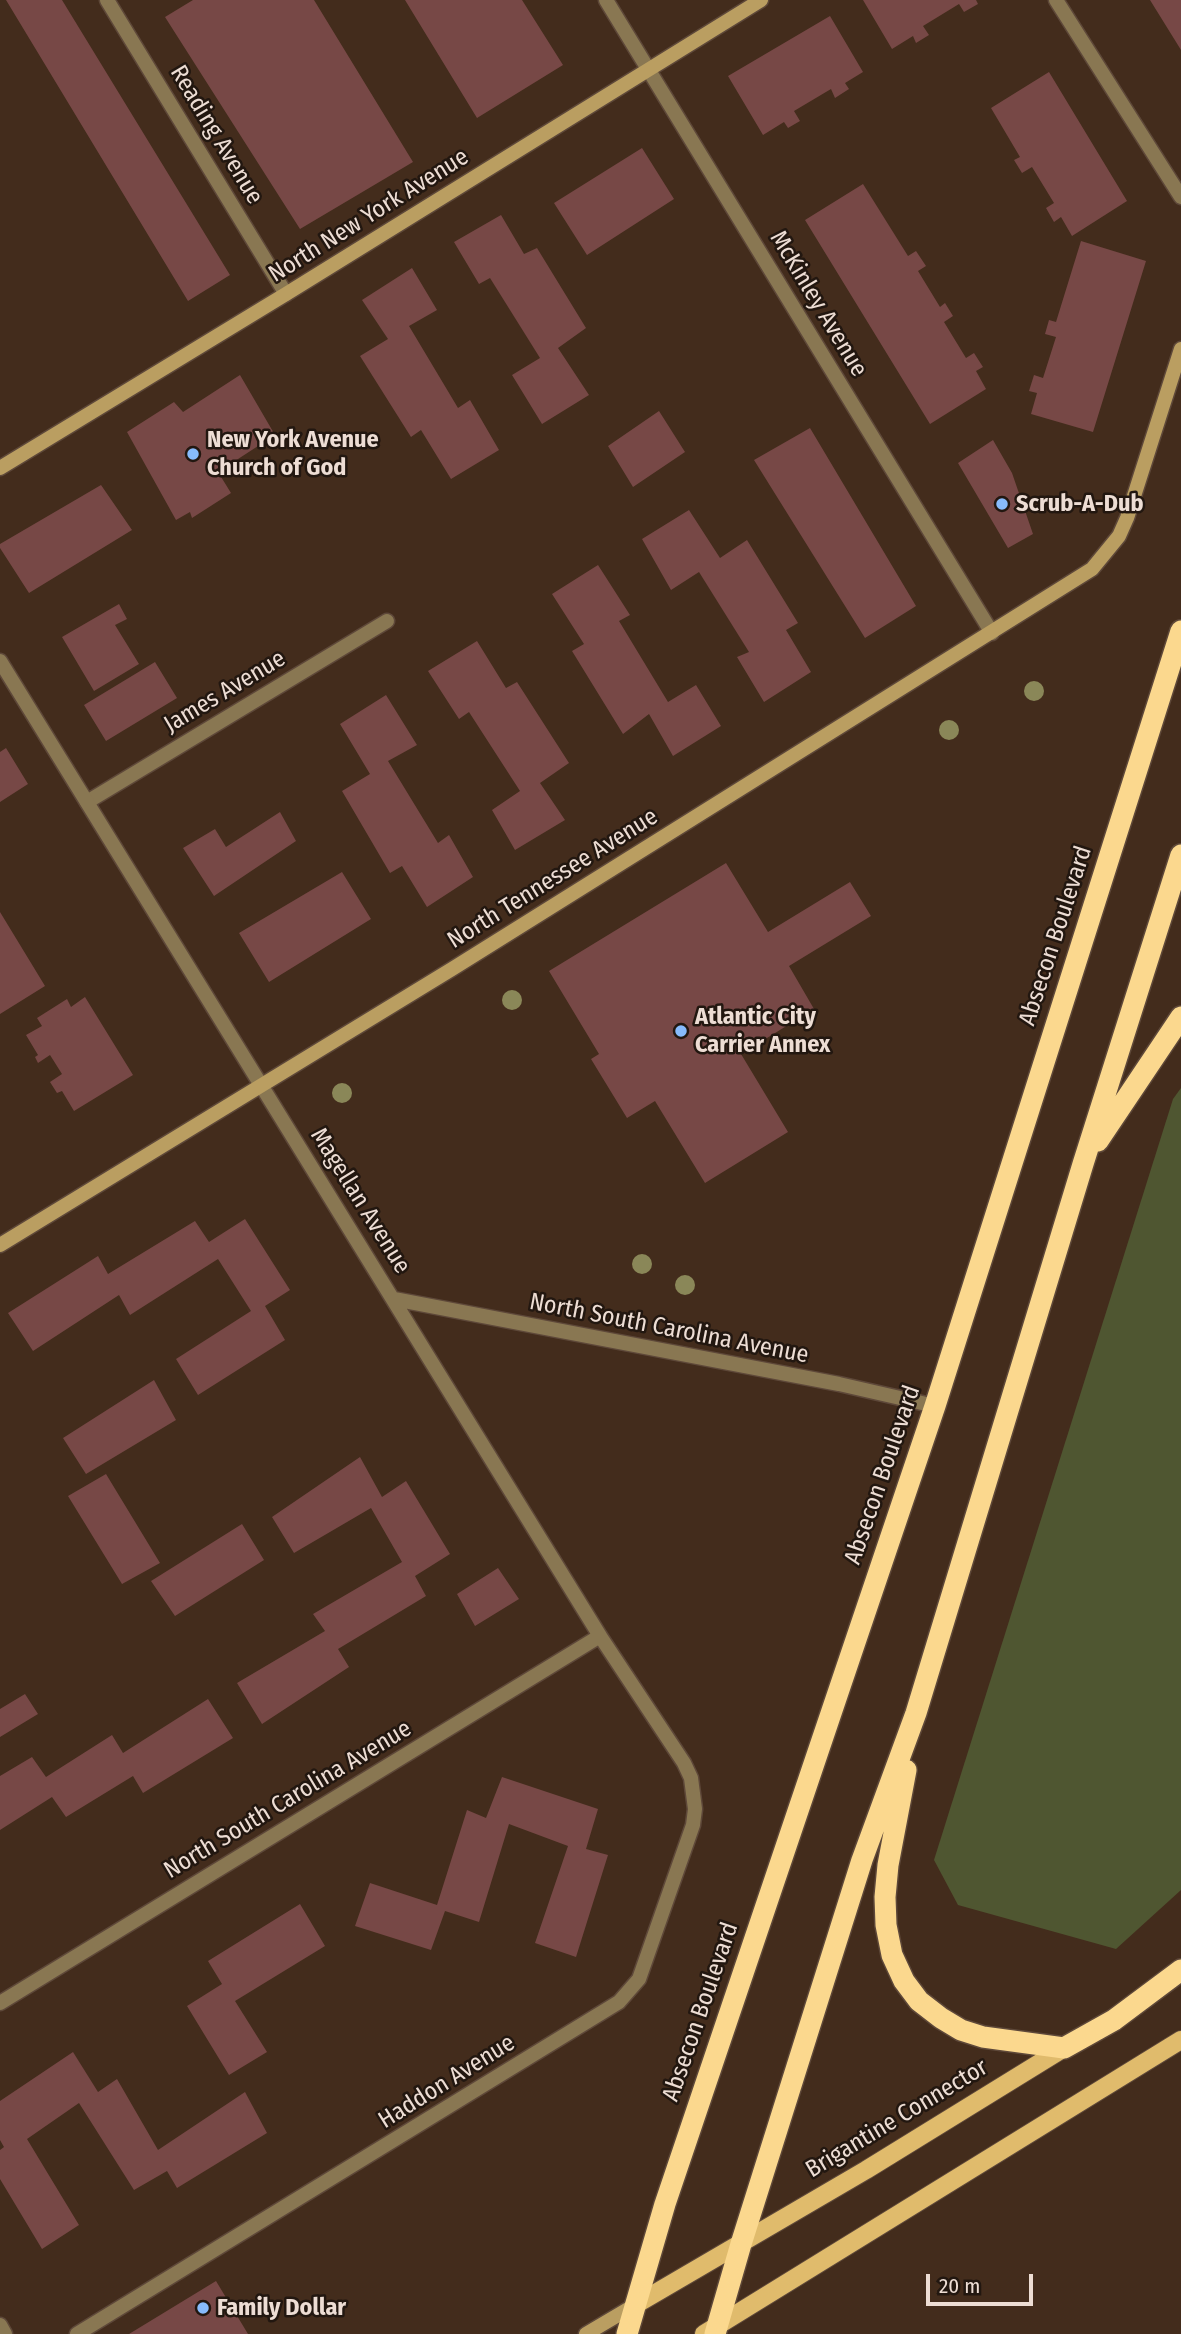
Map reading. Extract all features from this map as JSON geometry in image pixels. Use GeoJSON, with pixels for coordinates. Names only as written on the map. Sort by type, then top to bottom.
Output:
{"type":"FeatureCollection","features":[{"type":"Feature","properties":{"kind":"highway","name":"Absecon Boulevard"},"geometry":{"type":"LineString","coordinates":[[627,2334],[669,2191],[934,1406],[1181,631]]}},
{"type":"Feature","properties":{"kind":"highway"},"geometry":{"type":"LineString","coordinates":[[712,2331],[862,1860],[916,1713],[1083,1164],[1181,855]]}},
{"type":"Feature","properties":{"kind":"highway"},"geometry":{"type":"LineString","coordinates":[[1083,1164],[1181,1017]]}},
{"type":"Feature","properties":{"kind":"highway"},"geometry":{"type":"LineString","coordinates":[[916,1713],[888,1865],[886,1925],[892,1955],[904,1981],[919,2001],[961,2030],[1003,2042],[1064,2048]]}},
{"type":"Feature","properties":{"kind":"highway","name":"Brigantine Connector"},"geometry":{"type":"LineString","coordinates":[[1064,2048],[1114,2020],[1181,1970]]}},
{"type":"Feature","properties":{"kind":"main road"},"geometry":{"type":"LineString","coordinates":[[712,2331],[1181,2040]]}},
{"type":"Feature","properties":{"kind":"main road","name":"Brigantine Connector"},"geometry":{"type":"LineString","coordinates":[[635,2305],[741,2244],[1064,2048]]}},
{"type":"Feature","properties":{"kind":"street","name":"Reading Avenue"},"geometry":{"type":"LineString","coordinates":[[107,0],[286,294]]}},
{"type":"Feature","properties":{"kind":"street","name":"McKinley Avenue"},"geometry":{"type":"LineString","coordinates":[[606,0],[992,633]]}},
{"type":"Feature","properties":{"kind":"street","name":"North New York Avenue"},"geometry":{"type":"LineString","coordinates":[[0,468],[761,0]]}},
{"type":"Feature","properties":{"kind":"street"},"geometry":{"type":"LineString","coordinates":[[1056,0],[1181,197]]}},
{"type":"Feature","properties":{"kind":"street","name":"North Tennessee Avenue"},"geometry":{"type":"LineString","coordinates":[[0,1245],[464,962],[1092,569],[1119,536],[1181,349]]}},
{"type":"Feature","properties":{"kind":"street","name":"James Avenue"},"geometry":{"type":"LineString","coordinates":[[87,802],[387,621]]}},
{"type":"Feature","properties":{"kind":"street","name":"Magellan Avenue"},"geometry":{"type":"LineString","coordinates":[[0,661],[600,1636],[684,1763]]}},
{"type":"Feature","properties":{"kind":"street","name":"North South Carolina Avenue"},"geometry":{"type":"LineString","coordinates":[[394,1299],[839,1384],[934,1406]]}},
{"type":"Feature","properties":{"kind":"street","name":"North South Carolina Avenue"},"geometry":{"type":"LineString","coordinates":[[0,2003],[600,1636]]}},
{"type":"Feature","properties":{"kind":"street","name":"Haddon Avenue"},"geometry":{"type":"LineString","coordinates":[[77,2334],[619,2002],[639,1979],[693,1825],[694,1793],[684,1763]]}},
{"type":"Feature","properties":{"kind":"street"},"geometry":{"type":"LineString","coordinates":[[586,2334],[635,2305]]}},
{"type":"Feature","properties":{"kind":"street"},"geometry":{"type":"LineString","coordinates":[[0,2325],[5,2334]]}},
{"type":"Feature","properties":{"kind":"green space"},"geometry":{"type":"Polygon","coordinates":[[[1181,1088],[1181,1890],[1116,1949],[958,1905],[934,1860],[1173,1099],[1181,1088]]]}},
{"type":"Feature","properties":{"kind":"building"},"geometry":{"type":"Polygon","coordinates":[[[6,0],[62,0],[230,275],[188,301],[6,0]]]}},
{"type":"Feature","properties":{"kind":"building"},"geometry":{"type":"Polygon","coordinates":[[[193,0],[314,0],[413,162],[300,229],[165,17],[193,0]]]}},
{"type":"Feature","properties":{"kind":"building"},"geometry":{"type":"Polygon","coordinates":[[[405,0],[522,0],[563,65],[477,118],[405,0]]]}},
{"type":"Feature","properties":{"kind":"building"},"geometry":{"type":"Polygon","coordinates":[[[863,0],[976,0],[978,4],[964,12],[959,4],[923,26],[929,35],[916,43],[913,36],[892,49],[863,0]]]}},
{"type":"Feature","properties":{"kind":"building"},"geometry":{"type":"Polygon","coordinates":[[[1150,0],[1181,0],[1181,50],[1150,0]]]}},
{"type":"Feature","properties":{"kind":"building"},"geometry":{"type":"Polygon","coordinates":[[[830,16],[863,72],[845,83],[849,89],[835,98],[831,89],[794,111],[800,121],[788,128],[784,122],[763,135],[728,76],[830,16]]]}},
{"type":"Feature","properties":{"kind":"building"},"geometry":{"type":"Polygon","coordinates":[[[1049,72],[1127,201],[1072,236],[1061,217],[1054,222],[1046,208],[1054,203],[1032,167],[1022,173],[1014,160],[1020,157],[991,108],[1049,72]]]}},
{"type":"Feature","properties":{"kind":"building"},"geometry":{"type":"Polygon","coordinates":[[[642,148],[674,199],[587,255],[554,203],[642,148]]]}},
{"type":"Feature","properties":{"kind":"building"},"geometry":{"type":"Polygon","coordinates":[[[863,184],[908,256],[916,251],[926,266],[918,271],[940,307],[945,303],[953,316],[944,322],[966,358],[974,353],[983,367],[976,371],[986,389],[930,424],[805,220],[863,184]]]}},
{"type":"Feature","properties":{"kind":"building"},"geometry":{"type":"Polygon","coordinates":[[[501,215],[524,254],[537,248],[586,328],[558,348],[589,395],[542,424],[512,375],[540,358],[490,278],[479,284],[454,242],[501,215]]]}},
{"type":"Feature","properties":{"kind":"building"},"geometry":{"type":"Polygon","coordinates":[[[1081,241],[1146,261],[1093,432],[1031,414],[1037,393],[1029,391],[1034,375],[1043,378],[1056,337],[1045,334],[1049,320],[1056,322],[1081,241]]]}},
{"type":"Feature","properties":{"kind":"building"},"geometry":{"type":"Polygon","coordinates":[[[412,268],[437,310],[409,326],[458,408],[470,400],[499,450],[451,479],[421,430],[411,437],[360,356],[388,339],[362,300],[412,268]]]}},
{"type":"Feature","properties":{"kind":"building","name":"New York Avenue Church of God"},"geometry":{"type":"Polygon","coordinates":[[[240,375],[275,435],[218,472],[231,493],[192,518],[190,512],[176,520],[127,432],[174,402],[183,412],[240,375]]]}},
{"type":"Feature","properties":{"kind":"building"},"geometry":{"type":"Polygon","coordinates":[[[659,411],[685,452],[633,487],[608,446],[659,411]]]}},
{"type":"Feature","properties":{"kind":"building"},"geometry":{"type":"Polygon","coordinates":[[[810,428],[916,606],[865,638],[754,460],[810,428]]]}},
{"type":"Feature","properties":{"kind":"building","name":"Scrub-A-Dub"},"geometry":{"type":"Polygon","coordinates":[[[993,440],[1012,473],[1033,534],[1008,548],[958,463],[993,440]]]}},
{"type":"Feature","properties":{"kind":"building"},"geometry":{"type":"Polygon","coordinates":[[[101,485],[132,530],[29,593],[0,544],[101,485]]]}},
{"type":"Feature","properties":{"kind":"building"},"geometry":{"type":"Polygon","coordinates":[[[689,510],[720,558],[747,540],[798,623],[786,630],[811,672],[764,702],[737,657],[749,652],[699,572],[671,590],[642,539],[689,510]]]}},
{"type":"Feature","properties":{"kind":"building"},"geometry":{"type":"Polygon","coordinates":[[[598,565],[630,615],[619,621],[668,702],[696,685],[721,726],[673,756],[649,714],[623,734],[572,651],[584,644],[552,594],[598,565]]]}},
{"type":"Feature","properties":{"kind":"building"},"geometry":{"type":"Polygon","coordinates":[[[119,604],[127,619],[115,625],[139,664],[94,691],[62,637],[119,604]]]}},
{"type":"Feature","properties":{"kind":"building"},"geometry":{"type":"Polygon","coordinates":[[[477,641],[506,688],[517,682],[569,763],[540,783],[565,820],[515,850],[492,810],[520,791],[469,712],[459,719],[428,671],[477,641]]]}},
{"type":"Feature","properties":{"kind":"building"},"geometry":{"type":"Polygon","coordinates":[[[155,662],[177,698],[106,741],[84,705],[155,662]]]}},
{"type":"Feature","properties":{"kind":"building"},"geometry":{"type":"Polygon","coordinates":[[[386,695],[417,745],[388,761],[438,843],[449,835],[473,877],[427,907],[402,866],[390,873],[342,791],[370,774],[340,724],[386,695]]]}},
{"type":"Feature","properties":{"kind":"building"},"geometry":{"type":"Polygon","coordinates":[[[6,748],[28,784],[0,802],[0,752],[6,748]]]}},
{"type":"Feature","properties":{"kind":"building"},"geometry":{"type":"Polygon","coordinates":[[[280,812],[296,841],[214,896],[183,848],[215,829],[226,847],[280,812]]]}},
{"type":"Feature","properties":{"kind":"building","name":"Atlantic City Carrier Annex"},"geometry":{"type":"Polygon","coordinates":[[[726,863],[768,932],[850,882],[871,916],[789,966],[814,1009],[741,1054],[788,1132],[705,1183],[655,1101],[627,1118],[591,1059],[599,1054],[549,971],[726,863]]]}},
{"type":"Feature","properties":{"kind":"building"},"geometry":{"type":"Polygon","coordinates":[[[342,872],[371,919],[269,982],[239,933],[342,872]]]}},
{"type":"Feature","properties":{"kind":"building"},"geometry":{"type":"Polygon","coordinates":[[[0,912],[45,986],[0,1014],[0,912]]]}},
{"type":"Feature","properties":{"kind":"building"},"geometry":{"type":"Polygon","coordinates":[[[85,997],[133,1075],[74,1111],[62,1091],[57,1093],[50,1082],[62,1074],[50,1055],[38,1063],[35,1057],[38,1055],[26,1035],[42,1026],[37,1018],[67,999],[71,1007],[85,997]]]}},
{"type":"Feature","properties":{"kind":"building"},"geometry":{"type":"Polygon","coordinates":[[[245,1219],[290,1290],[265,1306],[285,1340],[198,1395],[176,1359],[251,1311],[218,1259],[130,1315],[119,1295],[33,1351],[8,1313],[98,1256],[108,1274],[195,1221],[209,1242],[245,1219]]]}},
{"type":"Feature","properties":{"kind":"building"},"geometry":{"type":"Polygon","coordinates":[[[154,1380],[176,1420],[86,1474],[63,1438],[154,1380]]]}},
{"type":"Feature","properties":{"kind":"building"},"geometry":{"type":"Polygon","coordinates":[[[360,1457],[382,1497],[406,1481],[450,1554],[415,1576],[426,1596],[338,1649],[349,1667],[262,1724],[237,1683],[325,1631],[313,1614],[402,1562],[371,1508],[294,1553],[272,1517],[360,1457]]]}},
{"type":"Feature","properties":{"kind":"building"},"geometry":{"type":"Polygon","coordinates":[[[106,1474],[160,1563],[122,1584],[68,1496],[106,1474]]]}},
{"type":"Feature","properties":{"kind":"building"},"geometry":{"type":"Polygon","coordinates":[[[242,1524],[264,1560],[175,1616],[151,1581],[242,1524]]]}},
{"type":"Feature","properties":{"kind":"building"},"geometry":{"type":"Polygon","coordinates":[[[498,1568],[519,1599],[475,1626],[457,1594],[498,1568]]]}},
{"type":"Feature","properties":{"kind":"building"},"geometry":{"type":"Polygon","coordinates":[[[25,1694],[38,1714],[0,1737],[0,1709],[25,1694]]]}},
{"type":"Feature","properties":{"kind":"building"},"geometry":{"type":"Polygon","coordinates":[[[208,1699],[233,1738],[143,1793],[133,1776],[66,1817],[52,1797],[0,1830],[0,1776],[32,1757],[46,1777],[112,1735],[123,1753],[208,1699]]]}},
{"type":"Feature","properties":{"kind":"building"},"geometry":{"type":"Polygon","coordinates":[[[502,1777],[598,1809],[586,1849],[608,1855],[576,1957],[535,1943],[568,1846],[509,1824],[479,1922],[445,1911],[431,1950],[355,1926],[370,1883],[437,1905],[467,1810],[486,1818],[502,1777]]]}},
{"type":"Feature","properties":{"kind":"building"},"geometry":{"type":"Polygon","coordinates":[[[300,1904],[325,1946],[235,2001],[267,2052],[229,2075],[187,2006],[222,1984],[208,1961],[300,1904]]]}},
{"type":"Feature","properties":{"kind":"building"},"geometry":{"type":"Polygon","coordinates":[[[73,2052],[98,2092],[117,2079],[158,2150],[245,2092],[267,2133],[177,2188],[167,2171],[134,2190],[79,2103],[27,2139],[79,2225],[42,2249],[0,2179],[0,2150],[4,2147],[0,2140],[0,2101],[73,2052]]]}},
{"type":"Feature","properties":{"kind":"building","name":"Family Dollar"},"geometry":{"type":"Polygon","coordinates":[[[216,2281],[248,2334],[129,2334],[216,2281]]]}},
{"type":"Feature","properties":{"kind":"place","name":"New York Avenue Church of God"},"geometry":{"type":"Point","coordinates":[193,454]}},
{"type":"Feature","properties":{"kind":"place","name":"Scrub-A-Dub"},"geometry":{"type":"Point","coordinates":[1002,504]}},
{"type":"Feature","properties":{"kind":"place","name":"Atlantic City Carrier Annex"},"geometry":{"type":"Point","coordinates":[681,1031]}},
{"type":"Feature","properties":{"kind":"place","name":"Family Dollar"},"geometry":{"type":"Point","coordinates":[203,2308]}}]}
